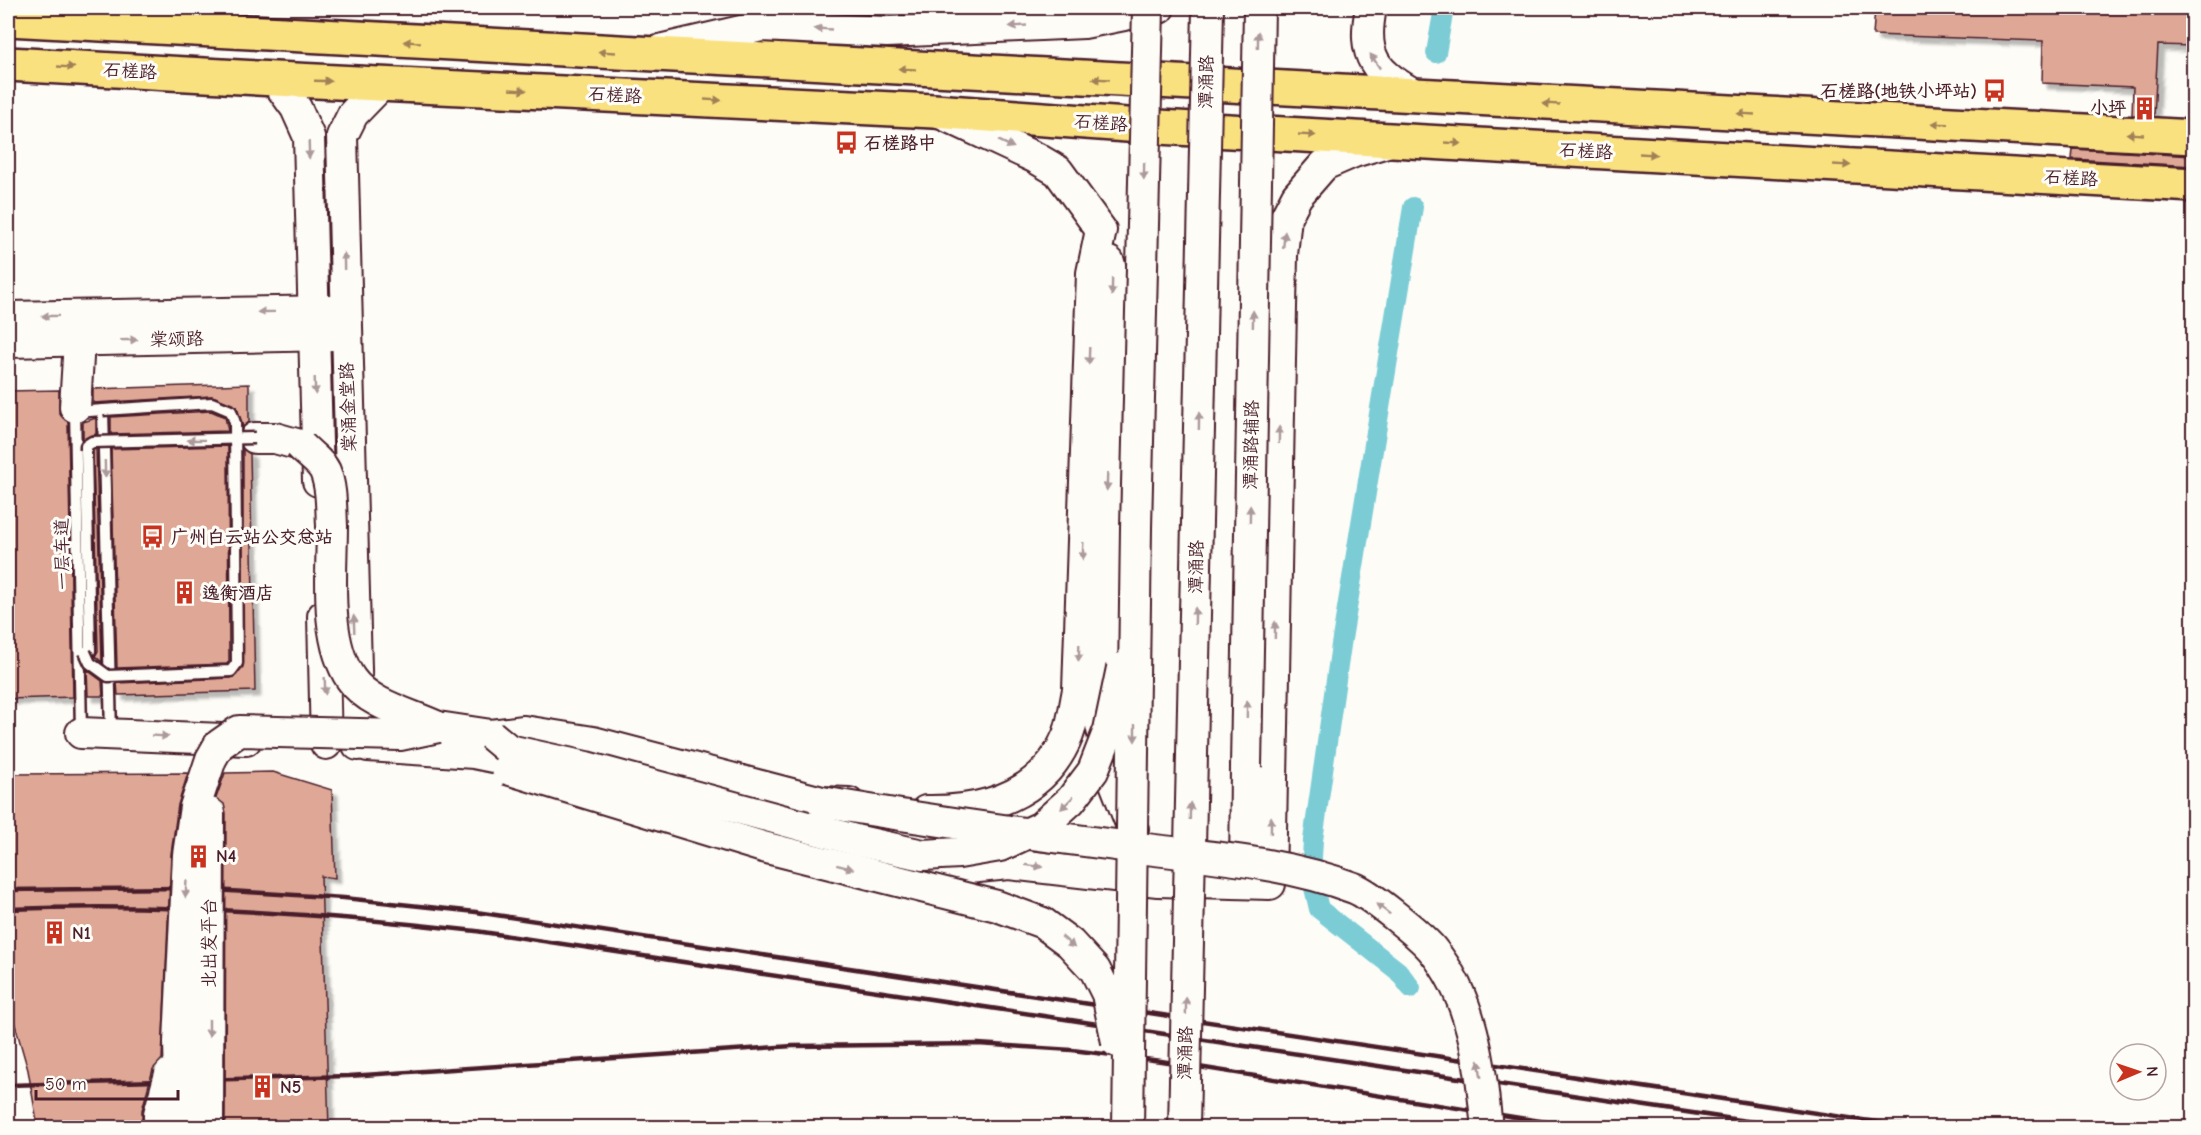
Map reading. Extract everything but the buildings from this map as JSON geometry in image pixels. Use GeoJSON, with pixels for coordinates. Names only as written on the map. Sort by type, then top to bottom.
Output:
{"type":"FeatureCollection","features":[{"type":"Feature","properties":{"kind":"main road"},"geometry":{"type":"LineString","coordinates":[[8,19],[2193,137]]}},
{"type":"Feature","properties":{"kind":"main road","name":"石槎路"},"geometry":{"type":"LineString","coordinates":[[8,64],[934,111],[1395,140],[2193,185]]}},
{"type":"Feature","properties":{"kind":"street"},"geometry":{"type":"LineString","coordinates":[[1084,23],[1111,8]]}},
{"type":"Feature","properties":{"kind":"street"},"geometry":{"type":"LineString","coordinates":[[1127,1128],[1136,528],[1148,8]]}},
{"type":"Feature","properties":{"kind":"street"},"geometry":{"type":"LineString","coordinates":[[645,54],[762,26],[887,32],[1084,23],[1159,8]]}},
{"type":"Feature","properties":{"kind":"street","name":"潭涌路"},"geometry":{"type":"LineString","coordinates":[[1184,1128],[1208,8]]}},
{"type":"Feature","properties":{"kind":"street","name":"潭涌路辅路"},"geometry":{"type":"LineString","coordinates":[[1245,882],[1259,8]]}},
{"type":"Feature","properties":{"kind":"street"},"geometry":{"type":"LineString","coordinates":[[1371,8],[1367,30],[1370,54],[1389,80],[1418,96]]}},
{"type":"Feature","properties":{"kind":"street","name":"棠涌金堂路"},"geometry":{"type":"LineString","coordinates":[[276,79],[296,108],[309,137],[326,732]]}},
{"type":"Feature","properties":{"kind":"street","name":"棠涌金堂路"},"geometry":{"type":"LineString","coordinates":[[357,735],[342,136],[353,114],[382,84]]}},
{"type":"Feature","properties":{"kind":"street"},"geometry":{"type":"LineString","coordinates":[[934,111],[1036,158],[1058,171],[1101,230],[1113,276],[1101,725],[1113,778],[1158,881]]}},
{"type":"Feature","properties":{"kind":"street"},"geometry":{"type":"LineString","coordinates":[[430,738],[474,753],[508,759],[758,826],[925,867],[968,868],[1009,864],[1158,881],[1270,884],[1282,267],[1286,217],[1297,196],[1324,165],[1354,152],[1395,140]]}},
{"type":"Feature","properties":{"kind":"street"},"geometry":{"type":"LineString","coordinates":[[822,802],[872,803],[923,811],[952,812],[981,808],[1032,785],[1059,754],[1069,734],[1078,690],[1092,273],[1101,230]]}},
{"type":"Feature","properties":{"kind":"street","name":"棠颂路"},"geometry":{"type":"LineString","coordinates":[[8,317],[346,323]]}},
{"type":"Feature","properties":{"kind":"street","name":"棠颂路"},"geometry":{"type":"LineString","coordinates":[[8,342],[79,341],[314,323]]}},
{"type":"Feature","properties":{"kind":"street"},"geometry":{"type":"LineString","coordinates":[[79,341],[83,413]]}},
{"type":"Feature","properties":{"kind":"street"},"geometry":{"type":"LineString","coordinates":[[255,438],[275,438],[300,445],[324,469],[331,506],[336,644],[351,679],[380,702],[430,738],[507,769],[764,847],[997,906],[1043,923],[1070,943],[1095,970],[1107,994],[1117,1041],[1127,1128]]}},
{"type":"Feature","properties":{"kind":"street"},"geometry":{"type":"LineString","coordinates":[[491,735],[509,750],[586,767],[859,841],[924,855],[959,853],[1000,846],[1041,827],[1071,800],[1093,771],[1109,730],[1121,679],[1136,528]]}},
{"type":"Feature","properties":{"kind":"street"},"geometry":{"type":"LineString","coordinates":[[357,735],[405,727],[533,746],[677,778],[819,816],[933,841],[982,836],[1027,807],[1060,781],[1089,748],[1101,725]]}},
{"type":"Feature","properties":{"kind":"street","name":"北出发平台"},"geometry":{"type":"LineString","coordinates":[[181,1128],[179,1042],[188,855],[195,807],[219,745],[239,731],[400,735],[430,738]]}},
{"type":"Feature","properties":{"kind":"street"},"geometry":{"type":"LineString","coordinates":[[81,733],[326,732],[430,738],[524,731],[593,742],[822,802],[944,823],[1274,866],[1357,888],[1431,949],[1454,984],[1470,1018],[1477,1049],[1487,1128]]}},
{"type":"Feature","properties":{"kind":"street","name":"北出发平台"},"geometry":{"type":"LineString","coordinates":[[208,1128],[212,759]]}},
{"type":"Feature","properties":{"kind":"street","name":"北出发平台"},"geometry":{"type":"LineString","coordinates":[[159,1128],[159,1114],[179,1042]]}},
{"type":"Feature","properties":{"kind":"lane"},"geometry":{"type":"LineString","coordinates":[[212,403],[231,411],[235,423],[237,663],[231,671],[108,676],[90,663],[83,413],[212,403]]}},
{"type":"Feature","properties":{"kind":"lane"},"geometry":{"type":"LineString","coordinates":[[83,413],[86,415],[219,409],[225,411],[232,426],[233,662],[230,666],[107,670],[88,652],[86,446],[92,442],[255,438]]}},
{"type":"Feature","properties":{"kind":"lane"},"geometry":{"type":"LineString","coordinates":[[83,413],[110,699],[111,733]]}},
{"type":"Feature","properties":{"kind":"lane","name":"一层车道"},"geometry":{"type":"LineString","coordinates":[[81,733],[83,413]]}},
{"type":"Feature","properties":{"kind":"waterway"},"geometry":{"type":"LineString","coordinates":[[1436,53],[1444,8]]}},
{"type":"Feature","properties":{"kind":"waterway"},"geometry":{"type":"LineString","coordinates":[[1411,988],[1398,971],[1319,909],[1311,875],[1313,840],[1341,645],[1413,207]]}},
{"type":"Feature","properties":{"kind":"railway"},"geometry":{"type":"LineString","coordinates":[[8,890],[180,888],[344,898],[476,912],[1916,1128]]}},
{"type":"Feature","properties":{"kind":"railway"},"geometry":{"type":"LineString","coordinates":[[8,909],[125,907],[242,911],[359,919],[476,931],[1793,1128]]}},
{"type":"Feature","properties":{"kind":"railway"},"geometry":{"type":"LineString","coordinates":[[8,1085],[349,1076],[793,1046],[978,1044],[1072,1050],[1161,1061],[1584,1128]]}},
{"type":"Feature","properties":{"kind":"place","name":"石槎路(地铁小坪站)"},"geometry":{"type":"Point","coordinates":[1995,91]}},
{"type":"Feature","properties":{"kind":"place","name":"小坪"},"geometry":{"type":"Point","coordinates":[2144,108]}},
{"type":"Feature","properties":{"kind":"place","name":"石槎路中"},"geometry":{"type":"Point","coordinates":[846,143]}},
{"type":"Feature","properties":{"kind":"place","name":"广州白云站公交总站"},"geometry":{"type":"Point","coordinates":[153,537]}},
{"type":"Feature","properties":{"kind":"place","name":"逸衡酒店"},"geometry":{"type":"Point","coordinates":[184,593]}},
{"type":"Feature","properties":{"kind":"place","name":"N4"},"geometry":{"type":"Point","coordinates":[198,856]}},
{"type":"Feature","properties":{"kind":"place","name":"N1"},"geometry":{"type":"Point","coordinates":[54,933]}},
{"type":"Feature","properties":{"kind":"place","name":"N5"},"geometry":{"type":"Point","coordinates":[262,1087]}}]}
